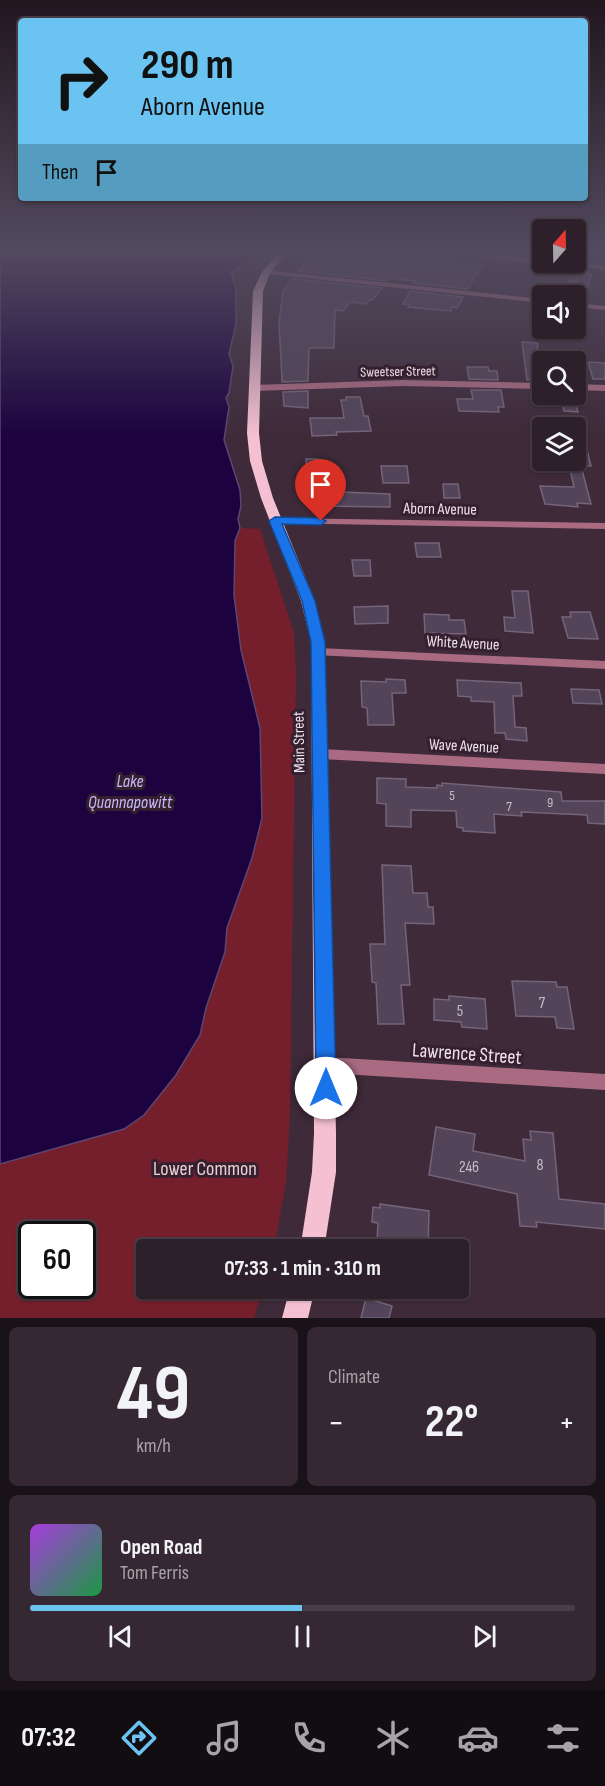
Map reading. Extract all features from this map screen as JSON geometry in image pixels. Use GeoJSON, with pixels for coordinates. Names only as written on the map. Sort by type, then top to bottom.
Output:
{"type":"FeatureCollection","features":[{"type":"Feature","properties":{"kind":"main road","name":"Main Street"},"geometry":{"type":"LineString","coordinates":[[257,314],[254,388],[256,461],[275,521],[308,601],[319,652],[326,1065],[324,1172],[314,1239]]}},
{"type":"Feature","properties":{"kind":"main road"},"geometry":{"type":"LineString","coordinates":[[295,1318],[300,1299]]}},
{"type":"Feature","properties":{"kind":"street","name":"Sweetser Street"},"geometry":{"type":"LineString","coordinates":[[254,388],[403,383],[532,386]]}},
{"type":"Feature","properties":{"kind":"street"},"geometry":{"type":"LineString","coordinates":[[586,387],[605,388]]}},
{"type":"Feature","properties":{"kind":"street","name":"Aborn Avenue"},"geometry":{"type":"LineString","coordinates":[[275,521],[605,526]]}},
{"type":"Feature","properties":{"kind":"street","name":"White Avenue"},"geometry":{"type":"LineString","coordinates":[[319,652],[605,665]]}},
{"type":"Feature","properties":{"kind":"street","name":"Wave Avenue"},"geometry":{"type":"LineString","coordinates":[[321,754],[605,769]]}},
{"type":"Feature","properties":{"kind":"street","name":"Lawrence Street"},"geometry":{"type":"LineString","coordinates":[[326,1065],[605,1082]]}},
{"type":"Feature","properties":{"kind":"green space","name":"Lower Common"},"geometry":{"type":"Polygon","coordinates":[[[240,528],[260,529],[294,633],[296,674],[290,1114],[286,1183],[276,1239],[136,1239],[136,1299],[260,1299],[254,1318],[0,1318],[0,1164],[124,1129],[164,1090],[200,1035],[206,1008],[225,952],[227,928],[236,900],[260,728],[241,650],[234,595],[235,541],[240,528]]]}},
{"type":"Feature","properties":{"kind":"water","name":"Lake Quannapowitt"},"geometry":{"type":"Polygon","coordinates":[[[0,314],[236,314],[229,354],[233,366],[229,393],[226,398],[229,407],[224,440],[240,490],[241,506],[238,519],[240,528],[235,541],[234,595],[241,650],[260,728],[262,818],[252,858],[227,928],[225,952],[206,1008],[200,1035],[176,1075],[144,1115],[124,1129],[0,1164],[0,314]]]}},
{"type":"Feature","properties":{"kind":"building"},"geometry":{"type":"Polygon","coordinates":[[[280,314],[335,314],[334,348],[309,348],[308,381],[282,382],[280,314]]]}},
{"type":"Feature","properties":{"kind":"building"},"geometry":{"type":"Polygon","coordinates":[[[522,342],[538,343],[537,351],[532,351],[532,379],[527,380],[522,342]]]}},
{"type":"Feature","properties":{"kind":"building"},"geometry":{"type":"Polygon","coordinates":[[[588,362],[605,363],[605,379],[593,379],[588,362]]]}},
{"type":"Feature","properties":{"kind":"building"},"geometry":{"type":"Polygon","coordinates":[[[467,367],[488,367],[489,371],[497,371],[498,380],[469,379],[467,367]]]}},
{"type":"Feature","properties":{"kind":"building"},"geometry":{"type":"Polygon","coordinates":[[[471,390],[501,390],[504,407],[498,407],[499,412],[459,411],[457,399],[473,399],[471,390]]]}},
{"type":"Feature","properties":{"kind":"building"},"geometry":{"type":"Polygon","coordinates":[[[308,391],[308,408],[284,406],[283,392],[308,391]]]}},
{"type":"Feature","properties":{"kind":"building"},"geometry":{"type":"Polygon","coordinates":[[[346,397],[360,397],[364,416],[368,416],[371,431],[336,432],[337,435],[312,436],[310,418],[344,418],[341,400],[346,400],[346,397]]]}},
{"type":"Feature","properties":{"kind":"building"},"geometry":{"type":"Polygon","coordinates":[[[563,405],[576,405],[578,412],[564,411],[563,405]]]}},
{"type":"Feature","properties":{"kind":"building"},"geometry":{"type":"Polygon","coordinates":[[[586,450],[587,450],[591,466],[586,466],[586,450]]]}},
{"type":"Feature","properties":{"kind":"building"},"geometry":{"type":"Polygon","coordinates":[[[306,459],[318,459],[320,482],[307,482],[306,459]]]}},
{"type":"Feature","properties":{"kind":"building"},"geometry":{"type":"Polygon","coordinates":[[[381,466],[407,466],[409,483],[383,483],[381,466]]]}},
{"type":"Feature","properties":{"kind":"building"},"geometry":{"type":"Polygon","coordinates":[[[570,471],[582,471],[591,504],[577,503],[578,507],[545,504],[540,486],[574,487],[570,471]]]}},
{"type":"Feature","properties":{"kind":"building"},"geometry":{"type":"Polygon","coordinates":[[[443,484],[458,484],[460,498],[444,498],[443,484]]]}},
{"type":"Feature","properties":{"kind":"building"},"geometry":{"type":"Polygon","coordinates":[[[318,491],[390,494],[390,507],[317,506],[318,491]]]}},
{"type":"Feature","properties":{"kind":"building"},"geometry":{"type":"Polygon","coordinates":[[[415,543],[439,543],[441,557],[417,557],[415,543]]]}},
{"type":"Feature","properties":{"kind":"building"},"geometry":{"type":"Polygon","coordinates":[[[352,560],[370,560],[371,576],[354,576],[352,560]]]}},
{"type":"Feature","properties":{"kind":"building"},"geometry":{"type":"Polygon","coordinates":[[[512,591],[528,591],[533,633],[505,631],[504,617],[515,618],[512,591]]]}},
{"type":"Feature","properties":{"kind":"building"},"geometry":{"type":"Polygon","coordinates":[[[388,606],[388,623],[355,624],[354,607],[388,606]]]}},
{"type":"Feature","properties":{"kind":"building"},"geometry":{"type":"Polygon","coordinates":[[[570,612],[590,612],[598,639],[568,638],[562,617],[571,617],[570,612]]]}},
{"type":"Feature","properties":{"kind":"building"},"geometry":{"type":"Polygon","coordinates":[[[424,614],[449,615],[449,620],[464,620],[466,634],[425,633],[424,614]]]}},
{"type":"Feature","properties":{"kind":"building"},"geometry":{"type":"Polygon","coordinates":[[[386,679],[405,680],[406,693],[392,693],[394,725],[368,725],[367,708],[362,707],[361,681],[386,682],[386,679]]]}},
{"type":"Feature","properties":{"kind":"building"},"geometry":{"type":"Polygon","coordinates":[[[457,680],[521,683],[522,696],[513,696],[515,727],[526,728],[527,741],[506,739],[505,733],[495,733],[494,702],[471,701],[471,697],[458,696],[457,680]]]}},
{"type":"Feature","properties":{"kind":"building"},"geometry":{"type":"Polygon","coordinates":[[[571,689],[599,690],[602,704],[573,703],[571,689]]]}},
{"type":"Feature","properties":{"kind":"building"},"geometry":{"type":"Polygon","coordinates":[[[377,778],[406,779],[406,787],[437,788],[437,785],[442,786],[442,783],[561,792],[562,801],[605,801],[605,824],[588,823],[587,815],[521,812],[522,816],[494,814],[495,833],[463,831],[463,828],[457,827],[456,811],[411,810],[411,827],[386,826],[386,804],[377,803],[377,778]]]}},
{"type":"Feature","properties":{"kind":"building"},"geometry":{"type":"Polygon","coordinates":[[[382,865],[411,866],[413,893],[427,893],[428,907],[433,907],[434,924],[405,923],[410,985],[401,985],[404,1024],[378,1024],[376,983],[372,982],[370,944],[385,944],[382,865]]]}},
{"type":"Feature","properties":{"kind":"building"},"geometry":{"type":"Polygon","coordinates":[[[512,981],[556,982],[557,987],[567,987],[574,1029],[557,1028],[555,1017],[516,1016],[512,981]]]}},
{"type":"Feature","properties":{"kind":"building"},"geometry":{"type":"Polygon","coordinates":[[[449,996],[485,999],[487,1029],[462,1027],[461,1022],[434,1020],[434,999],[449,1000],[449,996]]]}},
{"type":"Feature","properties":{"kind":"building"},"geometry":{"type":"Polygon","coordinates":[[[436,1127],[475,1134],[473,1151],[525,1161],[523,1139],[531,1140],[530,1131],[553,1133],[559,1199],[605,1204],[605,1229],[536,1222],[537,1227],[520,1226],[517,1194],[429,1175],[436,1127]]]}},
{"type":"Feature","properties":{"kind":"building"},"geometry":{"type":"Polygon","coordinates":[[[380,1204],[429,1211],[428,1239],[377,1239],[378,1223],[372,1222],[373,1207],[380,1208],[380,1204]]]}},
{"type":"Feature","properties":{"kind":"building"},"geometry":{"type":"Polygon","coordinates":[[[366,1299],[392,1306],[389,1318],[361,1318],[366,1299]]]}},
{"type":"Feature","properties":{"kind":"route"},"geometry":{"type":"LineString","coordinates":[[321,521],[275,521],[308,601],[318,642],[320,662],[326,1088]]}}]}
